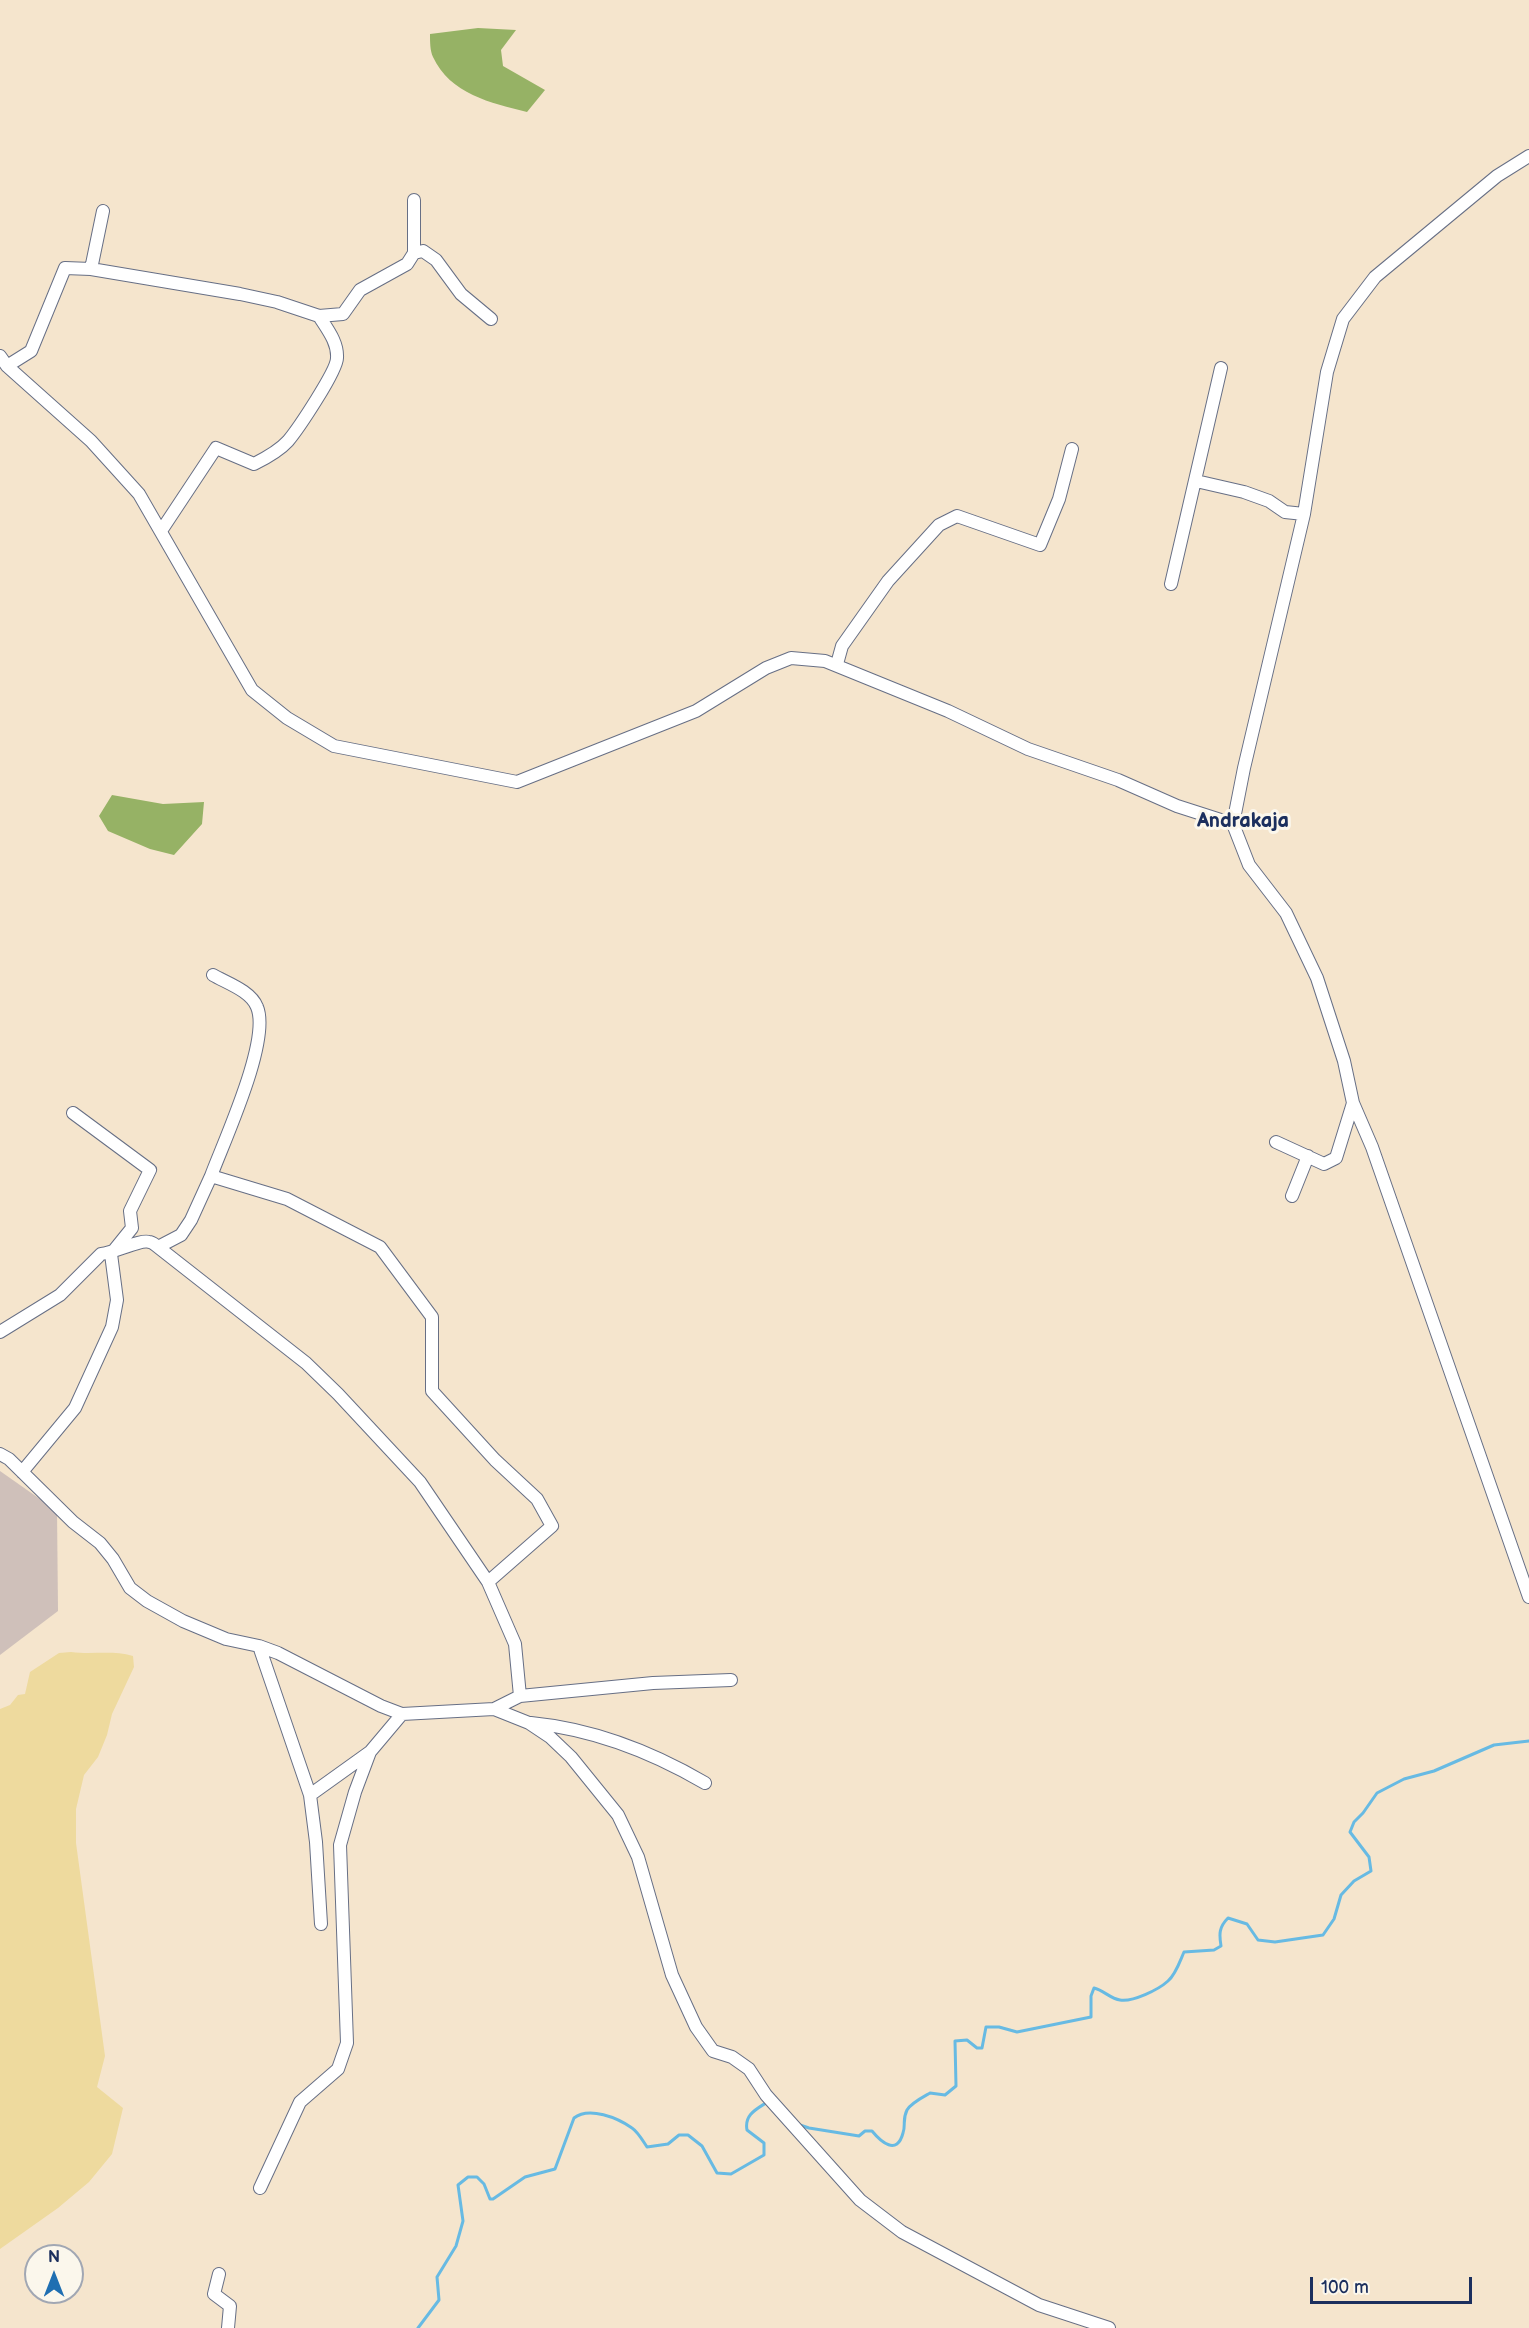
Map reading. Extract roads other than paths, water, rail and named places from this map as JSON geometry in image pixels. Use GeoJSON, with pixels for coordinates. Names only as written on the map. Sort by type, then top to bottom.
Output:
{"type":"FeatureCollection","features":[{"type":"Feature","properties":{"kind":"street"},"geometry":{"type":"LineString","coordinates":[[1529,156],[1497,176],[1375,277],[1344,319],[1328,372],[1304,514],[1233,824],[1249,865],[1286,913],[1317,978],[1344,1061],[1353,1103],[1372,1148],[1529,1597]]}},
{"type":"Feature","properties":{"kind":"street"},"geometry":{"type":"LineString","coordinates":[[414,200],[414,253],[406,264],[360,291],[343,314],[320,316],[277,302],[240,294],[91,269],[65,268],[31,351],[4,361],[91,441],[139,494],[252,690],[286,718],[334,746],[517,782],[696,711],[766,668],[790,658],[825,661],[948,711],[1028,749],[1118,780],[1177,806],[1233,824]]}},
{"type":"Feature","properties":{"kind":"street"},"geometry":{"type":"LineString","coordinates":[[91,269],[103,211]]}},
{"type":"Feature","properties":{"kind":"street"},"geometry":{"type":"LineString","coordinates":[[414,253],[423,251],[436,260],[461,294],[491,319]]}},
{"type":"Feature","properties":{"kind":"street"},"geometry":{"type":"LineString","coordinates":[[161,531],[216,448],[254,464],[267,458],[288,441],[316,400],[338,359],[334,340],[320,316]]}},
{"type":"Feature","properties":{"kind":"street"},"geometry":{"type":"LineString","coordinates":[[1171,584],[1221,368]]}},
{"type":"Feature","properties":{"kind":"street"},"geometry":{"type":"LineString","coordinates":[[837,664],[842,646],[888,581],[939,525],[957,516],[1040,546],[1059,499],[1072,449]]}},
{"type":"Feature","properties":{"kind":"street"},"geometry":{"type":"LineString","coordinates":[[1196,481],[1244,492],[1269,501],[1285,512],[1304,514]]}},
{"type":"Feature","properties":{"kind":"street"},"geometry":{"type":"LineString","coordinates":[[158,1247],[181,1235],[191,1220],[211,1176],[258,1046],[261,1025],[257,1006],[246,994],[213,975]]}},
{"type":"Feature","properties":{"kind":"street"},"geometry":{"type":"LineString","coordinates":[[1276,1142],[1324,1164],[1336,1158],[1353,1103]]}},
{"type":"Feature","properties":{"kind":"street"},"geometry":{"type":"LineString","coordinates":[[22,1472],[75,1408],[112,1327],[117,1300],[111,1254],[132,1228],[130,1211],[150,1170],[73,1113]]}},
{"type":"Feature","properties":{"kind":"street"},"geometry":{"type":"LineString","coordinates":[[1292,1196],[1308,1156]]}},
{"type":"Feature","properties":{"kind":"street"},"geometry":{"type":"LineString","coordinates":[[211,1176],[287,1199],[380,1247],[432,1317],[432,1391],[495,1461],[537,1499],[552,1526],[488,1582]]}},
{"type":"Feature","properties":{"kind":"street"},"geometry":{"type":"LineString","coordinates":[[0,1332],[60,1294],[100,1254],[111,1254],[142,1242],[149,1242],[158,1247],[306,1363],[420,1482],[488,1582],[514,1644],[520,1696]]}},
{"type":"Feature","properties":{"kind":"street"},"geometry":{"type":"LineString","coordinates":[[0,1454],[9,1459],[73,1522],[100,1543],[113,1559],[130,1588],[147,1601],[183,1621],[226,1639],[259,1646],[278,1653],[381,1706],[402,1714],[494,1709],[520,1696],[653,1683],[731,1680]]}},
{"type":"Feature","properties":{"kind":"street"},"geometry":{"type":"LineString","coordinates":[[259,1646],[310,1795],[316,1842],[321,1924]]}},
{"type":"Feature","properties":{"kind":"street"},"geometry":{"type":"LineString","coordinates":[[494,1709],[529,1723],[550,1737],[571,1756],[618,1815],[638,1857],[672,1975],[696,2027],[713,2051],[732,2057],[749,2069],[766,2095],[860,2199],[902,2232],[1039,2305],[1110,2328]]}},
{"type":"Feature","properties":{"kind":"street"},"geometry":{"type":"LineString","coordinates":[[310,1795],[369,1752],[402,1714]]}},
{"type":"Feature","properties":{"kind":"street"},"geometry":{"type":"LineString","coordinates":[[529,1723],[553,1725],[612,1740],[678,1767],[705,1783]]}},
{"type":"Feature","properties":{"kind":"street"},"geometry":{"type":"LineString","coordinates":[[260,2188],[300,2102],[338,2069],[348,2043],[340,1845],[369,1752]]}},
{"type":"Feature","properties":{"kind":"street"},"geometry":{"type":"LineString","coordinates":[[219,2274],[214,2294],[230,2306],[228,2328]]}},
{"type":"Feature","properties":{"kind":"waterway"},"geometry":{"type":"LineString","coordinates":[[800,2125],[859,2136],[865,2131],[872,2131],[884,2143],[897,2144],[904,2130],[907,2110],[911,2105],[930,2093],[945,2095],[956,2086],[955,2041],[967,2040],[977,2048],[982,2048],[986,2027],[999,2027],[1017,2032],[1091,2017],[1091,1996],[1094,1988],[1120,2000],[1145,1995],[1171,1978],[1184,1952],[1214,1950],[1221,1946],[1220,1931],[1228,1918],[1247,1924],[1258,1940],[1275,1942],[1323,1935],[1334,1919],[1341,1895],[1354,1881],[1371,1871],[1369,1857],[1350,1832],[1354,1822],[1377,1793],[1404,1779],[1434,1771],[1494,1745],[1529,1741]]}},
{"type":"Feature","properties":{"kind":"waterway"},"geometry":{"type":"LineString","coordinates":[[418,2328],[439,2300],[437,2277],[456,2246],[463,2221],[458,2185],[468,2177],[477,2177],[484,2184],[490,2199],[493,2199],[525,2177],[555,2169],[574,2118],[587,2113],[611,2117],[626,2124],[636,2132],[647,2147],[668,2144],[679,2135],[688,2135],[702,2146],[717,2173],[731,2174],[764,2155],[764,2143],[747,2130],[747,2120],[752,2112],[769,2101]]}},
{"type":"Feature","properties":{"kind":"district","name":"Andrakaja"},"geometry":{"type":"Point","coordinates":[1243,822]}}]}
